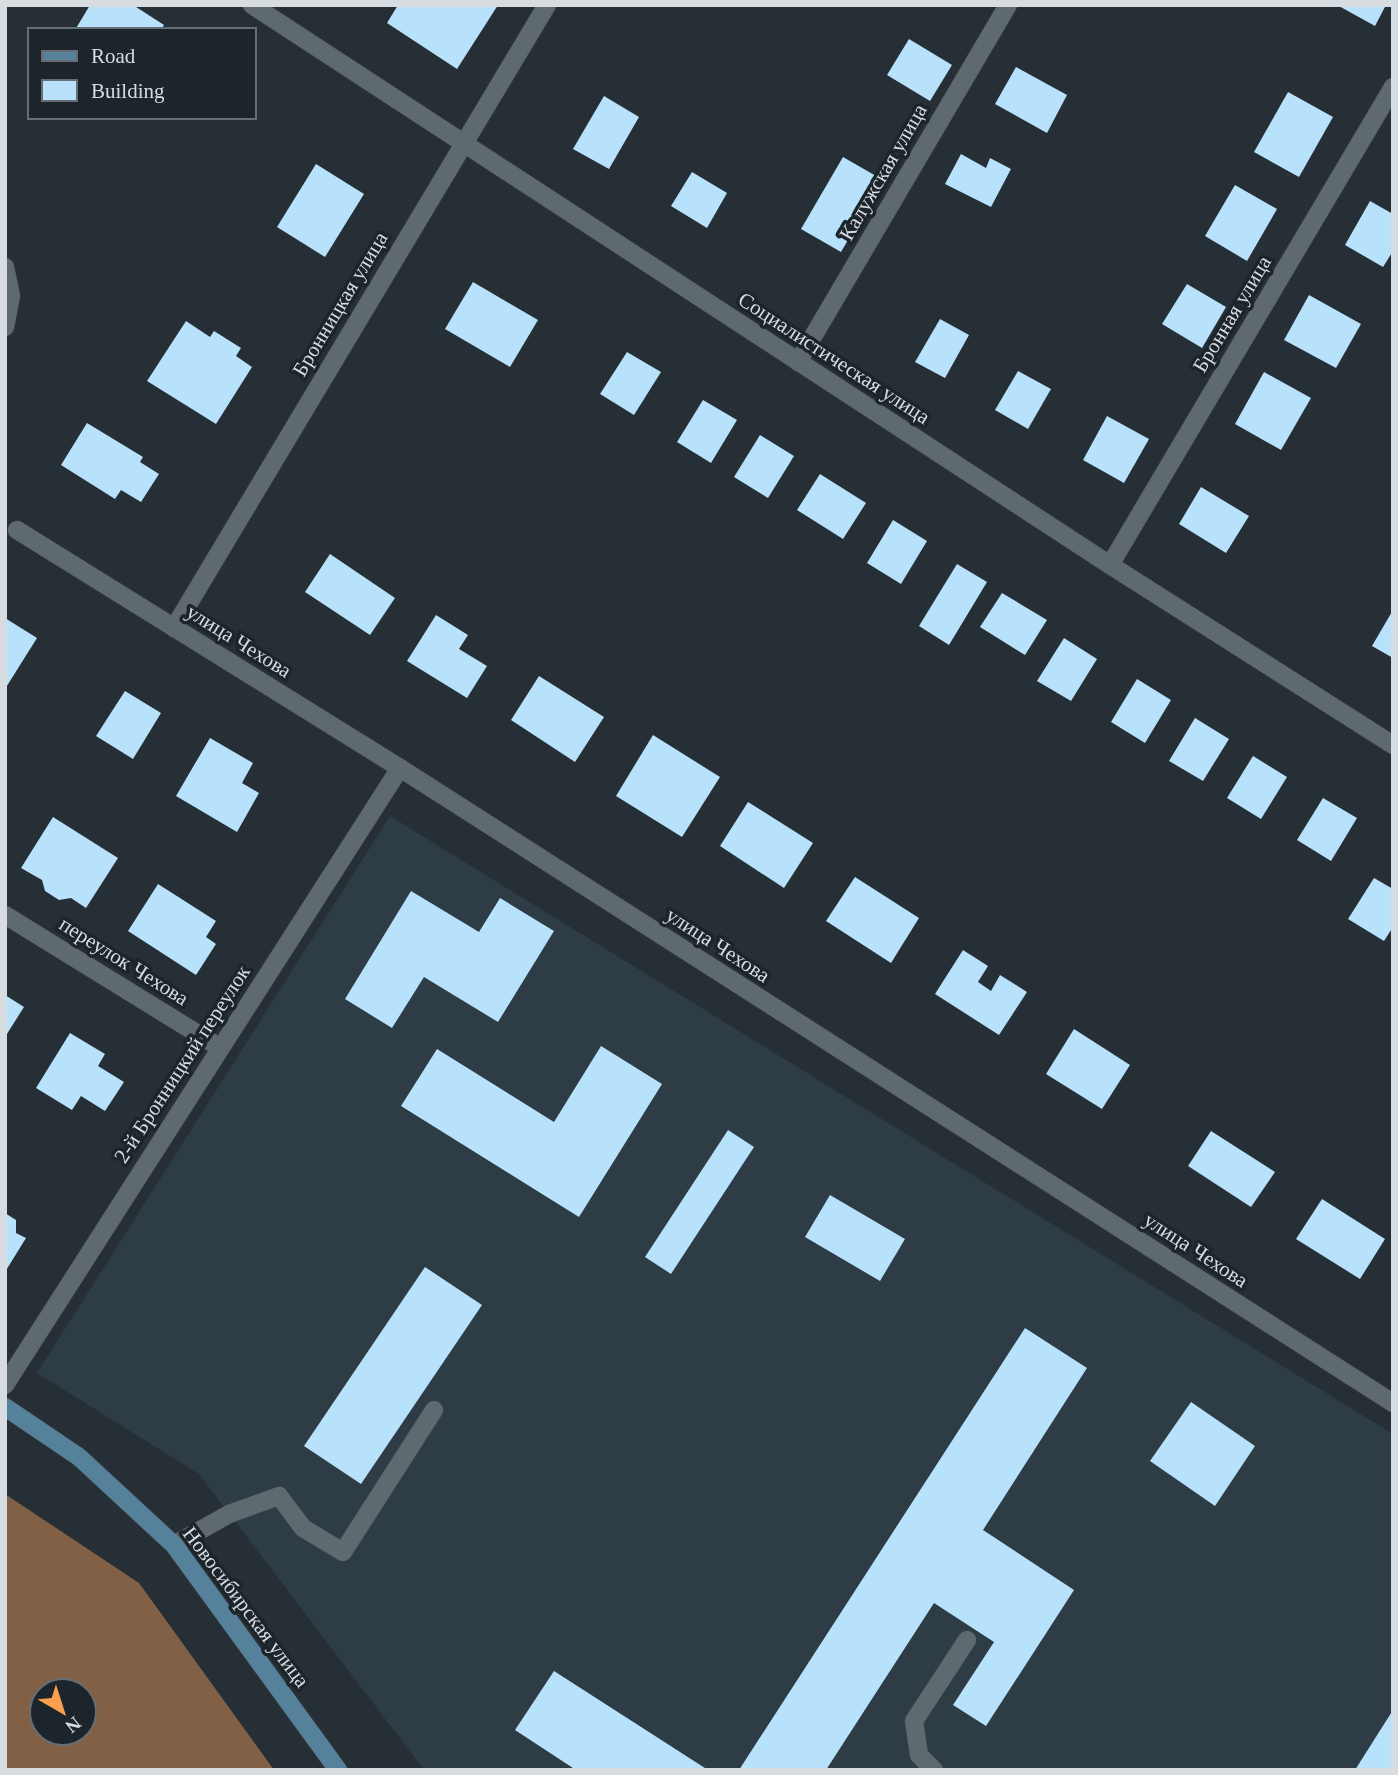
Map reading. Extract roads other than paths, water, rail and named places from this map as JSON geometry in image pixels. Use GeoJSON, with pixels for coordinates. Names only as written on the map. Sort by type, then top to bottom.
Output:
{"type":"FeatureCollection","features":[{"type":"Feature","properties":{"kind":"main road","name":"Новосибирская улица"},"geometry":{"type":"LineString","coordinates":[[5,1406],[79,1457],[174,1545],[338,1770]]}},
{"type":"Feature","properties":{"kind":"street","name":"Социалистическая улица"},"geometry":{"type":"LineString","coordinates":[[252,5],[1110,565],[1393,745]]}},
{"type":"Feature","properties":{"kind":"street","name":"Бронницкая улица"},"geometry":{"type":"LineString","coordinates":[[174,628],[547,5]]}},
{"type":"Feature","properties":{"kind":"street","name":"Калужская улица"},"geometry":{"type":"LineString","coordinates":[[798,362],[1008,5]]}},
{"type":"Feature","properties":{"kind":"street","name":"Бронная улица"},"geometry":{"type":"LineString","coordinates":[[1110,565],[1393,87]]}},
{"type":"Feature","properties":{"kind":"street"},"geometry":{"type":"LineString","coordinates":[[5,267],[9,275],[11,296],[5,327]]}},
{"type":"Feature","properties":{"kind":"street","name":"улица Чехова"},"geometry":{"type":"LineString","coordinates":[[17,530],[400,768],[1393,1403]]}},
{"type":"Feature","properties":{"kind":"street","name":"2-й Бронницкий переулок"},"geometry":{"type":"LineString","coordinates":[[5,1385],[400,768]]}},
{"type":"Feature","properties":{"kind":"street","name":"переулок Чехова"},"geometry":{"type":"LineString","coordinates":[[5,915],[219,1047]]}},
{"type":"Feature","properties":{"kind":"street"},"geometry":{"type":"LineString","coordinates":[[174,1545],[229,1514],[279,1496],[303,1528],[343,1552],[434,1410]]}},
{"type":"Feature","properties":{"kind":"street"},"geometry":{"type":"LineString","coordinates":[[934,1770],[919,1755],[914,1721],[967,1640]]}}]}
